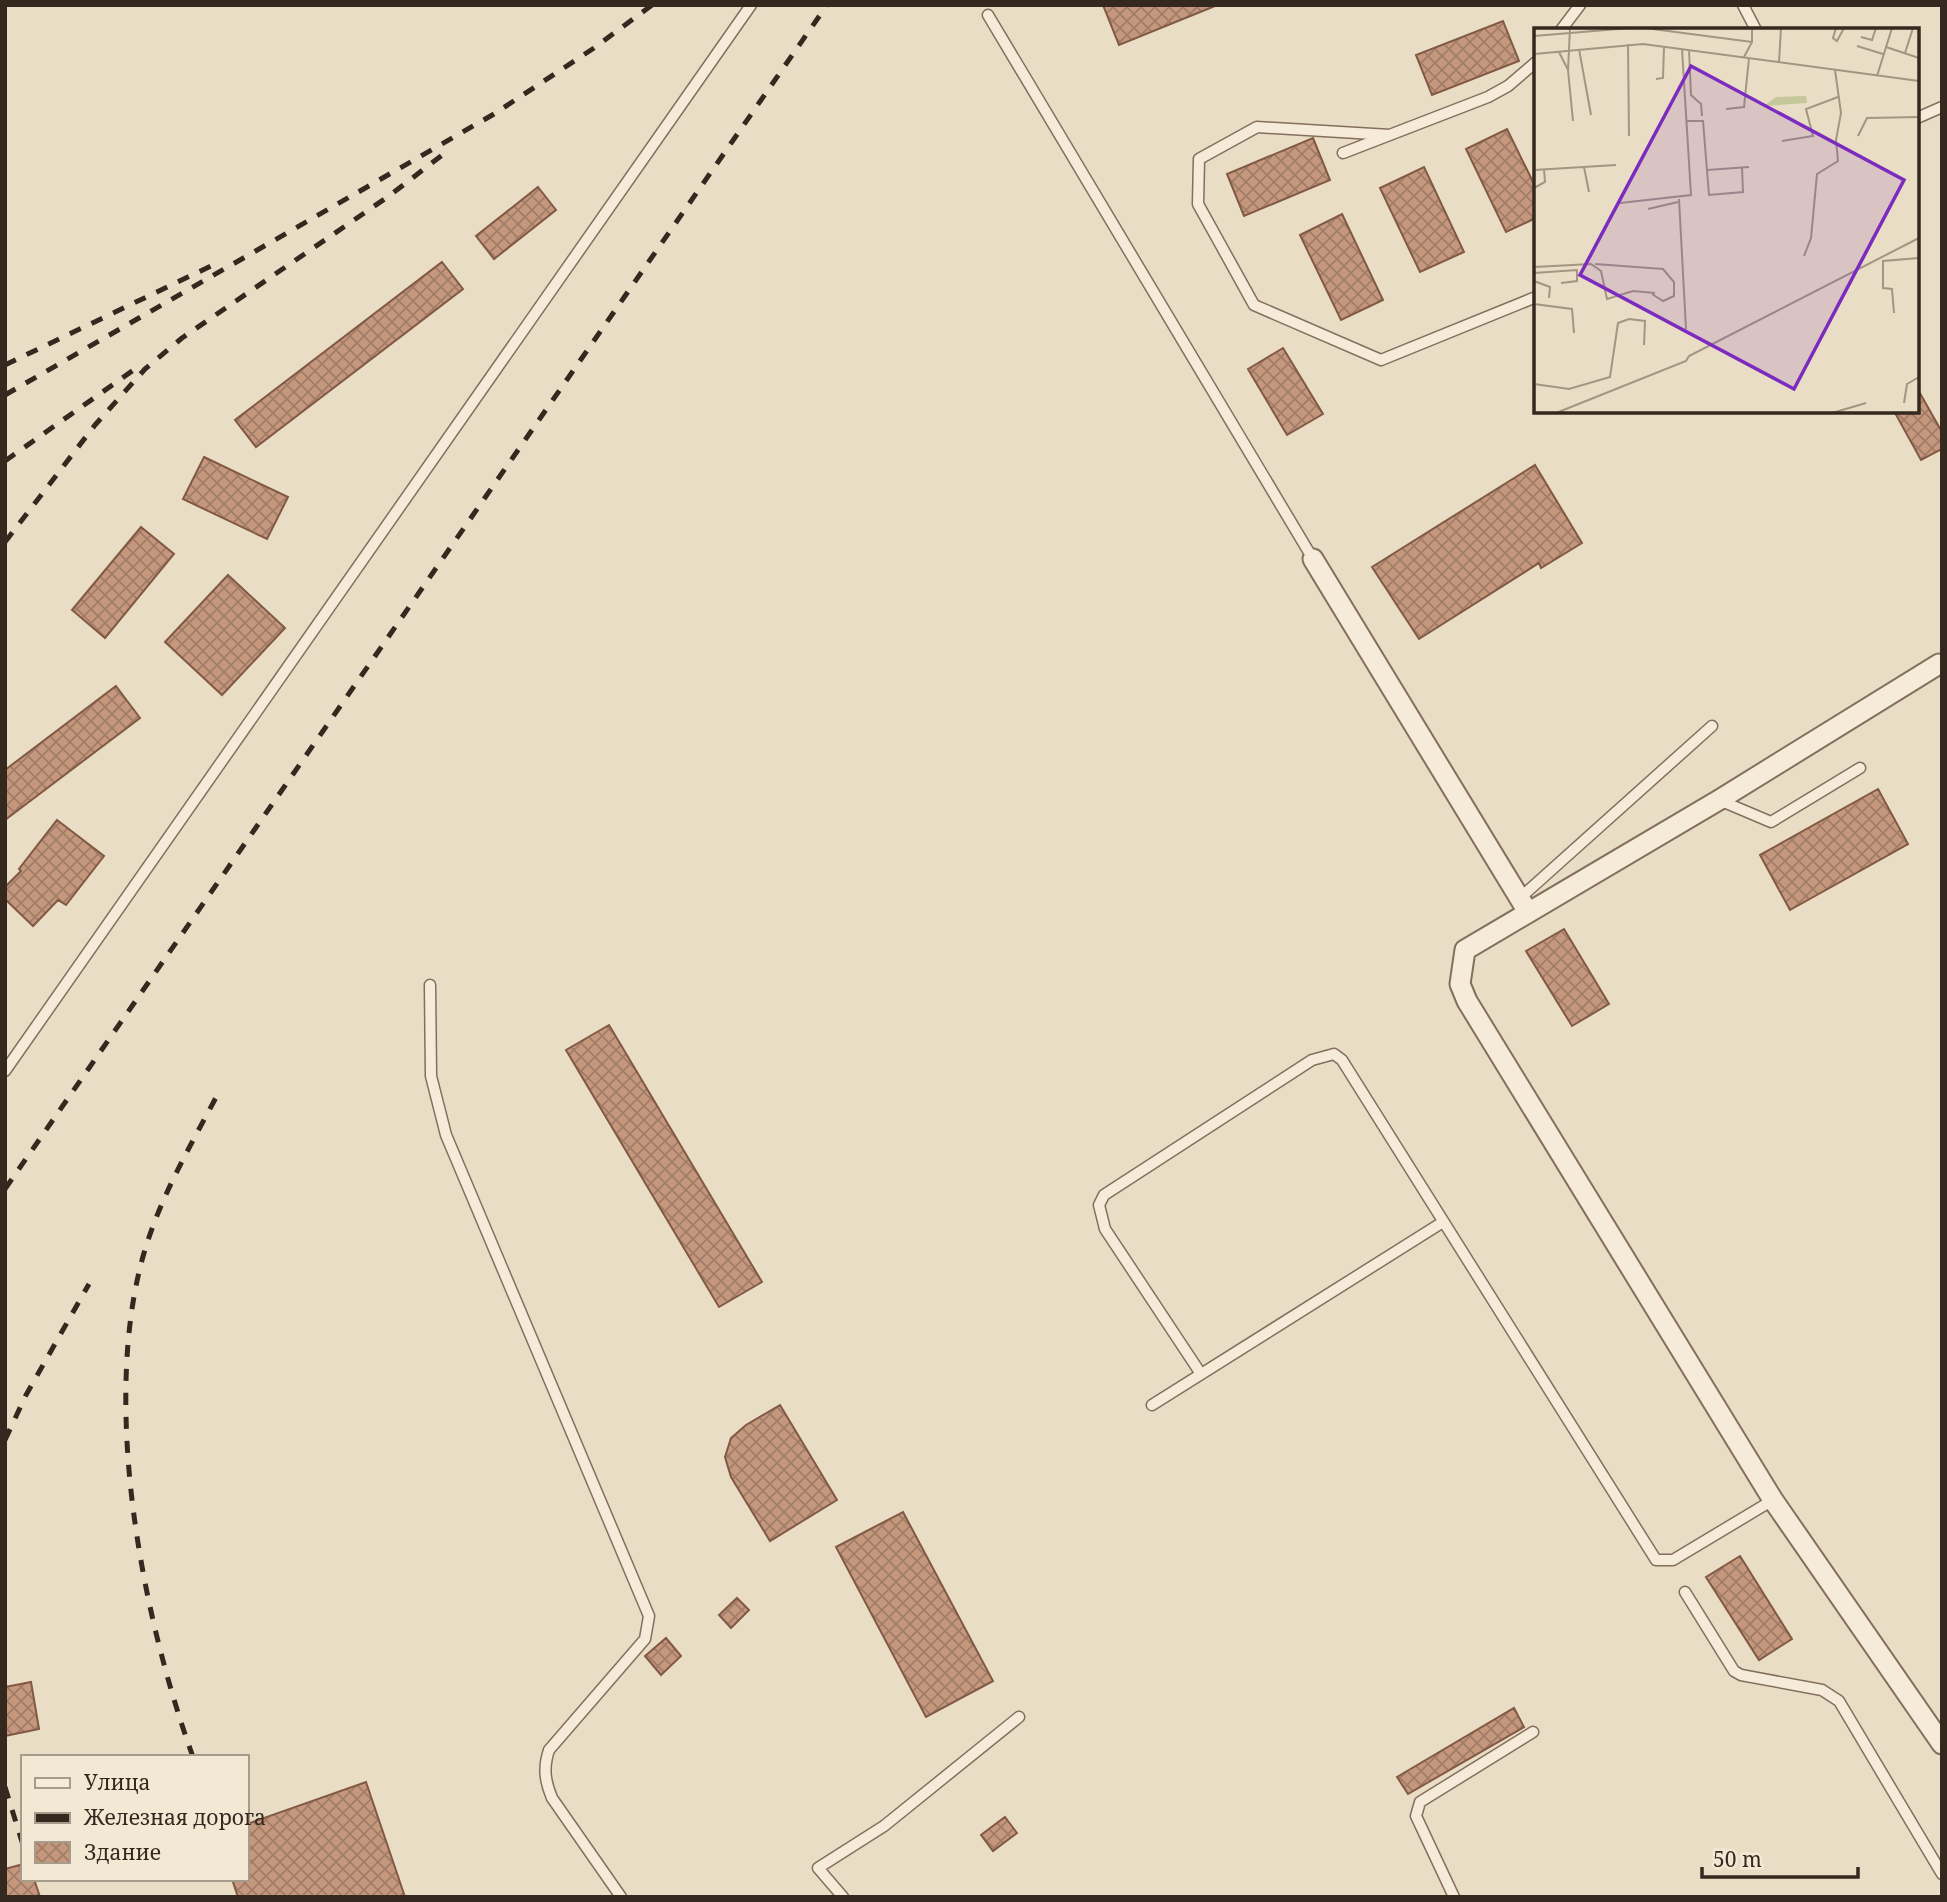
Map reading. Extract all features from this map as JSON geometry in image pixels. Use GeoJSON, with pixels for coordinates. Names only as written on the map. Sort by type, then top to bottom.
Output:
{"type":"FeatureCollection","features":[{"type":"Feature","properties":{"kind":"street"},"geometry":{"type":"LineString","coordinates":[[1313,559],[1524,905]]}},
{"type":"Feature","properties":{"kind":"street"},"geometry":{"type":"LineString","coordinates":[[1939,664],[1719,800],[1524,905],[1465,950],[1461,984],[1467,1000],[1773,1500],[1942,1744]]}},
{"type":"Feature","properties":{"kind":"lane"},"geometry":{"type":"LineString","coordinates":[[5,1071],[751,5]]}},
{"type":"Feature","properties":{"kind":"lane"},"geometry":{"type":"LineString","coordinates":[[1563,28],[1580,5]]}},
{"type":"Feature","properties":{"kind":"lane"},"geometry":{"type":"LineString","coordinates":[[1744,5],[1755,28]]}},
{"type":"Feature","properties":{"kind":"lane"},"geometry":{"type":"LineString","coordinates":[[989,15],[1313,559]]}},
{"type":"Feature","properties":{"kind":"lane"},"geometry":{"type":"LineString","coordinates":[[1343,153],[1488,97],[1508,86],[1534,64]]}},
{"type":"Feature","properties":{"kind":"lane"},"geometry":{"type":"LineString","coordinates":[[1919,117],[1942,107]]}},
{"type":"Feature","properties":{"kind":"lane"},"geometry":{"type":"LineString","coordinates":[[1390,135],[1256,127],[1199,159],[1198,204],[1254,305],[1381,360],[1534,298]]}},
{"type":"Feature","properties":{"kind":"lane"},"geometry":{"type":"LineString","coordinates":[[1524,905],[1712,726]]}},
{"type":"Feature","properties":{"kind":"lane"},"geometry":{"type":"LineString","coordinates":[[1719,800],[1771,822],[1860,768]]}},
{"type":"Feature","properties":{"kind":"lane"},"geometry":{"type":"LineString","coordinates":[[430,985],[431,1076],[446,1135],[649,1616],[645,1639],[550,1750],[544,1765],[545,1783],[552,1798],[621,1897]]}},
{"type":"Feature","properties":{"kind":"lane"},"geometry":{"type":"LineString","coordinates":[[1201,1374],[1105,1229],[1099,1205],[1104,1195],[1312,1060],[1334,1054],[1342,1060],[1656,1560],[1672,1560],[1773,1500]]}},
{"type":"Feature","properties":{"kind":"lane"},"geometry":{"type":"LineString","coordinates":[[1152,1405],[1443,1222]]}},
{"type":"Feature","properties":{"kind":"lane"},"geometry":{"type":"LineString","coordinates":[[1685,1592],[1734,1671],[1741,1675],[1822,1690],[1839,1701],[1942,1874]]}},
{"type":"Feature","properties":{"kind":"lane"},"geometry":{"type":"LineString","coordinates":[[843,1897],[818,1868],[884,1826],[1019,1717]]}},
{"type":"Feature","properties":{"kind":"lane"},"geometry":{"type":"LineString","coordinates":[[1454,1897],[1416,1816],[1420,1802],[1533,1732]]}},
{"type":"Feature","properties":{"kind":"building"},"geometry":{"type":"Polygon","coordinates":[[[1103,5],[1215,5],[1215,6],[1119,45],[1103,5]]]}},
{"type":"Feature","properties":{"kind":"building"},"geometry":{"type":"Polygon","coordinates":[[[1503,21],[1519,61],[1432,95],[1416,55],[1503,21]]]}},
{"type":"Feature","properties":{"kind":"building"},"geometry":{"type":"Polygon","coordinates":[[[1507,129],[1534,184],[1534,219],[1506,232],[1466,149],[1507,129]]]}},
{"type":"Feature","properties":{"kind":"building"},"geometry":{"type":"Polygon","coordinates":[[[1313,138],[1330,180],[1244,216],[1227,174],[1313,138]]]}},
{"type":"Feature","properties":{"kind":"building"},"geometry":{"type":"Polygon","coordinates":[[[1424,167],[1464,252],[1420,272],[1380,188],[1424,167]]]}},
{"type":"Feature","properties":{"kind":"building"},"geometry":{"type":"Polygon","coordinates":[[[538,187],[556,210],[494,259],[476,236],[538,187]]]}},
{"type":"Feature","properties":{"kind":"building"},"geometry":{"type":"Polygon","coordinates":[[[1342,214],[1383,300],[1341,320],[1300,235],[1342,214]]]}},
{"type":"Feature","properties":{"kind":"building"},"geometry":{"type":"Polygon","coordinates":[[[442,262],[463,289],[256,447],[235,420],[442,262]]]}},
{"type":"Feature","properties":{"kind":"building"},"geometry":{"type":"Polygon","coordinates":[[[1283,348],[1323,414],[1287,435],[1248,369],[1283,348]]]}},
{"type":"Feature","properties":{"kind":"building"},"geometry":{"type":"Polygon","coordinates":[[[1919,392],[1942,432],[1942,449],[1921,460],[1895,413],[1919,413],[1919,392]]]}},
{"type":"Feature","properties":{"kind":"building"},"geometry":{"type":"Polygon","coordinates":[[[204,457],[288,497],[267,539],[183,499],[204,457]]]}},
{"type":"Feature","properties":{"kind":"building"},"geometry":{"type":"Polygon","coordinates":[[[1535,465],[1582,543],[1541,568],[1539,563],[1419,639],[1372,567],[1535,465]]]}},
{"type":"Feature","properties":{"kind":"building"},"geometry":{"type":"Polygon","coordinates":[[[141,527],[174,554],[105,638],[72,610],[141,527]]]}},
{"type":"Feature","properties":{"kind":"building"},"geometry":{"type":"Polygon","coordinates":[[[228,575],[285,628],[222,695],[165,642],[228,575]]]}},
{"type":"Feature","properties":{"kind":"building"},"geometry":{"type":"Polygon","coordinates":[[[116,686],[140,718],[5,820],[5,770],[116,686]]]}},
{"type":"Feature","properties":{"kind":"building"},"geometry":{"type":"Polygon","coordinates":[[[1878,789],[1908,844],[1790,910],[1760,855],[1878,789]]]}},
{"type":"Feature","properties":{"kind":"building"},"geometry":{"type":"Polygon","coordinates":[[[57,820],[104,856],[66,905],[58,900],[33,926],[5,899],[5,887],[21,871],[19,869],[57,820]]]}},
{"type":"Feature","properties":{"kind":"building"},"geometry":{"type":"Polygon","coordinates":[[[1564,929],[1609,1004],[1572,1026],[1526,951],[1564,929]]]}},
{"type":"Feature","properties":{"kind":"building"},"geometry":{"type":"Polygon","coordinates":[[[609,1025],[762,1282],[719,1307],[566,1050],[609,1025]]]}},
{"type":"Feature","properties":{"kind":"building"},"geometry":{"type":"Polygon","coordinates":[[[780,1405],[837,1500],[770,1541],[731,1477],[725,1457],[731,1438],[746,1425],[780,1405]]]}},
{"type":"Feature","properties":{"kind":"building"},"geometry":{"type":"Polygon","coordinates":[[[903,1512],[993,1681],[926,1717],[836,1547],[903,1512]]]}},
{"type":"Feature","properties":{"kind":"building"},"geometry":{"type":"Polygon","coordinates":[[[1740,1556],[1792,1639],[1759,1660],[1706,1577],[1740,1556]]]}},
{"type":"Feature","properties":{"kind":"building"},"geometry":{"type":"Polygon","coordinates":[[[737,1598],[749,1610],[731,1628],[719,1615],[737,1598]]]}},
{"type":"Feature","properties":{"kind":"building"},"geometry":{"type":"Polygon","coordinates":[[[666,1638],[681,1656],[661,1675],[645,1656],[666,1638]]]}},
{"type":"Feature","properties":{"kind":"building"},"geometry":{"type":"Polygon","coordinates":[[[31,1682],[39,1729],[5,1736],[5,1687],[31,1682]]]}},
{"type":"Feature","properties":{"kind":"building"},"geometry":{"type":"Polygon","coordinates":[[[1514,1708],[1524,1727],[1408,1794],[1397,1777],[1514,1708]]]}},
{"type":"Feature","properties":{"kind":"building"},"geometry":{"type":"Polygon","coordinates":[[[366,1782],[405,1897],[238,1897],[233,1881],[248,1881],[248,1824],[366,1782]]]}},
{"type":"Feature","properties":{"kind":"building"},"geometry":{"type":"Polygon","coordinates":[[[1005,1817],[1017,1833],[993,1851],[981,1835],[1005,1817]]]}},
{"type":"Feature","properties":{"kind":"building"},"geometry":{"type":"Polygon","coordinates":[[[21,1865],[21,1881],[35,1881],[40,1897],[5,1897],[5,1869],[21,1865]]]}},
{"type":"Feature","properties":{"kind":"railway"},"geometry":{"type":"LineString","coordinates":[[5,395],[494,114],[594,48],[652,5]]}},
{"type":"Feature","properties":{"kind":"railway"},"geometry":{"type":"LineString","coordinates":[[5,1189],[827,5]]}},
{"type":"Feature","properties":{"kind":"railway"},"geometry":{"type":"LineString","coordinates":[[5,542],[95,425],[145,369],[182,338],[389,196],[450,149]]}},
{"type":"Feature","properties":{"kind":"railway"},"geometry":{"type":"LineString","coordinates":[[5,365],[215,264]]}},
{"type":"Feature","properties":{"kind":"railway"},"geometry":{"type":"LineString","coordinates":[[5,461],[142,364]]}},
{"type":"Feature","properties":{"kind":"railway"},"geometry":{"type":"LineString","coordinates":[[192,1755],[157,1638],[143,1574],[127,1440],[126,1374],[132,1312],[144,1253],[178,1170],[220,1090]]}},
{"type":"Feature","properties":{"kind":"railway"},"geometry":{"type":"LineString","coordinates":[[5,1440],[26,1395],[89,1284]]}},
{"type":"Feature","properties":{"kind":"railway"},"geometry":{"type":"LineString","coordinates":[[5,1787],[21,1839]]}}]}
